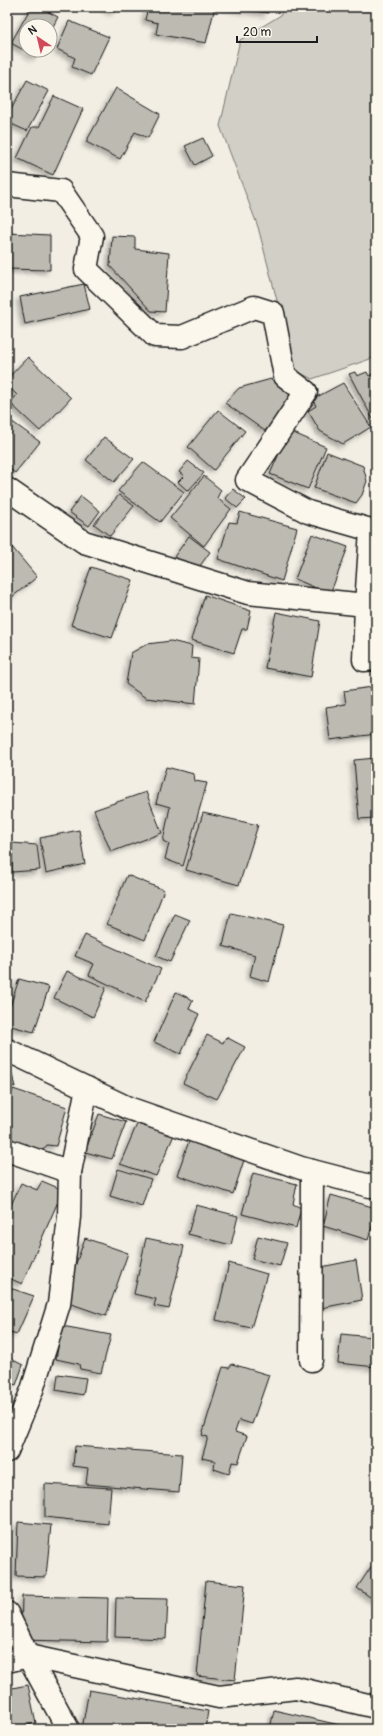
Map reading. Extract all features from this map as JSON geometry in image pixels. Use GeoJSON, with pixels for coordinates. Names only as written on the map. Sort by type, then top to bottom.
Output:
{"type":"FeatureCollection","features":[{"type":"Feature","properties":{"kind":"street"},"geometry":{"type":"LineString","coordinates":[[7,185],[61,191],[92,236],[86,269],[155,336],[182,337],[254,307],[273,313],[285,376],[306,392],[246,480],[308,512],[371,530],[364,660],[376,659]]}},
{"type":"Feature","properties":{"kind":"street"},"geometry":{"type":"LineString","coordinates":[[7,489],[84,542],[248,593],[366,605]]}},
{"type":"Feature","properties":{"kind":"street"},"geometry":{"type":"LineString","coordinates":[[7,1050],[128,1108],[312,1170],[370,1186],[376,1186]]}},
{"type":"Feature","properties":{"kind":"street"},"geometry":{"type":"LineString","coordinates":[[7,1451],[32,1390],[59,1304],[69,1217],[70,1172],[87,1088]]}},
{"type":"Feature","properties":{"kind":"street"},"geometry":{"type":"LineString","coordinates":[[7,1150],[70,1172]]}},
{"type":"Feature","properties":{"kind":"street"},"geometry":{"type":"LineString","coordinates":[[311,1360],[312,1170]]}},
{"type":"Feature","properties":{"kind":"street"},"geometry":{"type":"LineString","coordinates":[[7,1613],[28,1656],[68,1729]]}},
{"type":"Feature","properties":{"kind":"street"},"geometry":{"type":"LineString","coordinates":[[7,1661],[28,1656],[219,1697],[296,1688],[376,1707]]}},
{"type":"Feature","properties":{"kind":"shaded area"},"geometry":{"type":"Polygon","coordinates":[[[281,7],[376,7],[376,357],[312,379],[295,370],[258,227],[220,126],[240,40],[281,15],[281,7]]]}},
{"type":"Feature","properties":{"kind":"building"},"geometry":{"type":"Polygon","coordinates":[[[31,7],[39,7],[58,17],[57,18],[25,18],[31,7]]]}},
{"type":"Feature","properties":{"kind":"building"},"geometry":{"type":"Polygon","coordinates":[[[104,7],[117,7],[114,12],[104,7]]]}},
{"type":"Feature","properties":{"kind":"building"},"geometry":{"type":"Polygon","coordinates":[[[148,7],[215,7],[206,43],[156,34],[158,23],[145,20],[148,7]]]}},
{"type":"Feature","properties":{"kind":"building"},"geometry":{"type":"Polygon","coordinates":[[[226,7],[268,7],[268,13],[226,7]]]}},
{"type":"Feature","properties":{"kind":"building"},"geometry":{"type":"Polygon","coordinates":[[[69,21],[109,37],[91,75],[72,67],[75,58],[58,50],[69,21]]]}},
{"type":"Feature","properties":{"kind":"building"},"geometry":{"type":"Polygon","coordinates":[[[18,30],[18,47],[11,43],[18,30]]]}},
{"type":"Feature","properties":{"kind":"building"},"geometry":{"type":"Polygon","coordinates":[[[27,80],[49,91],[27,131],[7,122],[7,117],[27,80]]]}},
{"type":"Feature","properties":{"kind":"building"},"geometry":{"type":"Polygon","coordinates":[[[116,88],[160,114],[148,138],[135,132],[120,159],[86,142],[116,88]]]}},
{"type":"Feature","properties":{"kind":"building"},"geometry":{"type":"Polygon","coordinates":[[[54,96],[83,109],[53,175],[17,158],[32,127],[39,127],[54,96]]]}},
{"type":"Feature","properties":{"kind":"building"},"geometry":{"type":"Polygon","coordinates":[[[203,138],[212,156],[195,165],[185,146],[203,138]]]}},
{"type":"Feature","properties":{"kind":"building"},"geometry":{"type":"Polygon","coordinates":[[[7,233],[50,235],[50,270],[7,269],[7,233]]]}},
{"type":"Feature","properties":{"kind":"building"},"geometry":{"type":"Polygon","coordinates":[[[112,236],[135,237],[135,249],[169,253],[165,312],[151,311],[110,266],[112,236]]]}},
{"type":"Feature","properties":{"kind":"building"},"geometry":{"type":"Polygon","coordinates":[[[84,284],[90,309],[25,324],[20,297],[84,284]]]}},
{"type":"Feature","properties":{"kind":"building"},"geometry":{"type":"Polygon","coordinates":[[[28,357],[71,398],[40,431],[10,403],[17,395],[7,385],[7,379],[28,357]]]}},
{"type":"Feature","properties":{"kind":"building"},"geometry":{"type":"Polygon","coordinates":[[[355,372],[357,376],[367,372],[369,376],[376,372],[375,423],[349,374],[355,372]]]}},
{"type":"Feature","properties":{"kind":"building"},"geometry":{"type":"Polygon","coordinates":[[[271,379],[293,397],[265,431],[225,403],[239,388],[271,379]]]}},
{"type":"Feature","properties":{"kind":"building"},"geometry":{"type":"Polygon","coordinates":[[[343,383],[371,427],[343,444],[320,431],[308,411],[316,406],[313,399],[343,383]]]}},
{"type":"Feature","properties":{"kind":"building"},"geometry":{"type":"Polygon","coordinates":[[[218,410],[245,431],[214,470],[188,447],[218,410]]]}},
{"type":"Feature","properties":{"kind":"building"},"geometry":{"type":"Polygon","coordinates":[[[7,418],[40,442],[15,473],[7,467],[7,418]]]}},
{"type":"Feature","properties":{"kind":"building"},"geometry":{"type":"Polygon","coordinates":[[[289,431],[326,447],[308,489],[270,474],[289,431]]]}},
{"type":"Feature","properties":{"kind":"building"},"geometry":{"type":"Polygon","coordinates":[[[104,437],[134,459],[114,482],[86,460],[104,437]]]}},
{"type":"Feature","properties":{"kind":"building"},"geometry":{"type":"Polygon","coordinates":[[[327,452],[363,466],[367,481],[362,495],[356,503],[314,488],[327,452]]]}},
{"type":"Feature","properties":{"kind":"building"},"geometry":{"type":"Polygon","coordinates":[[[188,461],[204,473],[188,491],[178,482],[184,476],[179,472],[188,461]]]}},
{"type":"Feature","properties":{"kind":"building"},"geometry":{"type":"Polygon","coordinates":[[[143,462],[184,492],[160,522],[118,491],[143,462]]]}},
{"type":"Feature","properties":{"kind":"building"},"geometry":{"type":"Polygon","coordinates":[[[204,476],[221,490],[217,498],[231,509],[204,546],[170,518],[204,476]]]}},
{"type":"Feature","properties":{"kind":"building"},"geometry":{"type":"Polygon","coordinates":[[[233,489],[246,499],[237,508],[225,498],[233,489]]]}},
{"type":"Feature","properties":{"kind":"building"},"geometry":{"type":"Polygon","coordinates":[[[119,495],[134,506],[110,536],[94,524],[119,495]]]}},
{"type":"Feature","properties":{"kind":"building"},"geometry":{"type":"Polygon","coordinates":[[[81,496],[100,511],[89,526],[69,512],[81,496]]]}},
{"type":"Feature","properties":{"kind":"building"},"geometry":{"type":"Polygon","coordinates":[[[240,512],[297,528],[282,581],[218,559],[229,522],[237,523],[240,512]]]}},
{"type":"Feature","properties":{"kind":"building"},"geometry":{"type":"Polygon","coordinates":[[[312,534],[348,547],[330,594],[295,579],[312,534]]]}},
{"type":"Feature","properties":{"kind":"building"},"geometry":{"type":"Polygon","coordinates":[[[189,536],[210,552],[197,570],[171,561],[189,536]]]}},
{"type":"Feature","properties":{"kind":"building"},"geometry":{"type":"Polygon","coordinates":[[[7,541],[37,577],[7,601],[7,541]]]}},
{"type":"Feature","properties":{"kind":"building"},"geometry":{"type":"Polygon","coordinates":[[[91,567],[133,580],[112,638],[71,625],[91,567]]]}},
{"type":"Feature","properties":{"kind":"building"},"geometry":{"type":"Polygon","coordinates":[[[205,595],[251,611],[247,629],[242,629],[234,653],[191,640],[205,595]]]}},
{"type":"Feature","properties":{"kind":"building"},"geometry":{"type":"Polygon","coordinates":[[[276,612],[320,621],[311,677],[265,668],[276,612]]]}},
{"type":"Feature","properties":{"kind":"building"},"geometry":{"type":"Polygon","coordinates":[[[171,641],[192,646],[191,658],[199,659],[195,704],[146,698],[126,684],[131,653],[147,644],[171,641]]]}},
{"type":"Feature","properties":{"kind":"building"},"geometry":{"type":"Polygon","coordinates":[[[372,687],[376,713],[376,734],[330,740],[326,707],[346,704],[344,691],[372,687]]]}},
{"type":"Feature","properties":{"kind":"building"},"geometry":{"type":"Polygon","coordinates":[[[376,758],[376,818],[359,819],[354,760],[376,758]]]}},
{"type":"Feature","properties":{"kind":"building"},"geometry":{"type":"Polygon","coordinates":[[[166,767],[194,774],[195,781],[207,783],[183,866],[165,859],[169,844],[163,841],[170,807],[156,803],[166,767]]]}},
{"type":"Feature","properties":{"kind":"building"},"geometry":{"type":"Polygon","coordinates":[[[146,792],[162,833],[111,852],[94,810],[146,792]]]}},
{"type":"Feature","properties":{"kind":"building"},"geometry":{"type":"Polygon","coordinates":[[[203,813],[258,825],[239,885],[186,870],[203,813]]]}},
{"type":"Feature","properties":{"kind":"building"},"geometry":{"type":"Polygon","coordinates":[[[79,830],[85,864],[46,873],[40,838],[79,830]]]}},
{"type":"Feature","properties":{"kind":"building"},"geometry":{"type":"Polygon","coordinates":[[[12,843],[37,845],[40,870],[12,872],[12,843]]]}},
{"type":"Feature","properties":{"kind":"building"},"geometry":{"type":"Polygon","coordinates":[[[127,875],[164,890],[145,940],[107,924],[127,875]]]}},
{"type":"Feature","properties":{"kind":"building"},"geometry":{"type":"Polygon","coordinates":[[[231,913],[283,925],[269,982],[250,976],[255,955],[223,946],[231,913]]]}},
{"type":"Feature","properties":{"kind":"building"},"geometry":{"type":"Polygon","coordinates":[[[175,914],[190,920],[170,962],[156,956],[175,914]]]}},
{"type":"Feature","properties":{"kind":"building"},"geometry":{"type":"Polygon","coordinates":[[[85,935],[161,969],[145,1002],[89,975],[94,964],[75,956],[85,935]]]}},
{"type":"Feature","properties":{"kind":"building"},"geometry":{"type":"Polygon","coordinates":[[[67,971],[106,988],[93,1017],[54,998],[67,971]]]}},
{"type":"Feature","properties":{"kind":"building"},"geometry":{"type":"Polygon","coordinates":[[[19,979],[49,987],[34,1032],[7,1025],[7,1016],[19,979]]]}},
{"type":"Feature","properties":{"kind":"building"},"geometry":{"type":"Polygon","coordinates":[[[176,992],[193,1000],[189,1009],[199,1014],[181,1054],[154,1042],[176,992]]]}},
{"type":"Feature","properties":{"kind":"building"},"geometry":{"type":"Polygon","coordinates":[[[207,1035],[223,1043],[226,1037],[245,1047],[217,1099],[183,1083],[207,1035]]]}},
{"type":"Feature","properties":{"kind":"building"},"geometry":{"type":"Polygon","coordinates":[[[7,1065],[10,1066],[15,1087],[7,1084],[7,1065]]]}},
{"type":"Feature","properties":{"kind":"building"},"geometry":{"type":"Polygon","coordinates":[[[13,1089],[67,1107],[56,1146],[47,1145],[42,1151],[7,1139],[7,1108],[13,1089]]]}},
{"type":"Feature","properties":{"kind":"building"},"geometry":{"type":"Polygon","coordinates":[[[99,1114],[126,1122],[112,1159],[85,1152],[99,1114]]]}},
{"type":"Feature","properties":{"kind":"building"},"geometry":{"type":"Polygon","coordinates":[[[137,1124],[174,1135],[156,1176],[120,1164],[137,1124]]]}},
{"type":"Feature","properties":{"kind":"building"},"geometry":{"type":"Polygon","coordinates":[[[189,1141],[245,1157],[233,1194],[177,1175],[189,1141]]]}},
{"type":"Feature","properties":{"kind":"building"},"geometry":{"type":"Polygon","coordinates":[[[118,1169],[151,1179],[142,1206],[110,1196],[118,1169]]]}},
{"type":"Feature","properties":{"kind":"building"},"geometry":{"type":"Polygon","coordinates":[[[253,1173],[297,1184],[293,1204],[301,1208],[296,1228],[242,1214],[253,1173]]]}},
{"type":"Feature","properties":{"kind":"building"},"geometry":{"type":"Polygon","coordinates":[[[42,1181],[63,1190],[22,1284],[7,1277],[7,1214],[21,1183],[37,1190],[42,1181]]]}},
{"type":"Feature","properties":{"kind":"building"},"geometry":{"type":"Polygon","coordinates":[[[331,1195],[376,1208],[376,1214],[368,1240],[323,1226],[331,1195]]]}},
{"type":"Feature","properties":{"kind":"building"},"geometry":{"type":"Polygon","coordinates":[[[196,1205],[238,1216],[231,1245],[188,1234],[196,1205]]]}},
{"type":"Feature","properties":{"kind":"building"},"geometry":{"type":"Polygon","coordinates":[[[258,1236],[287,1243],[280,1266],[252,1259],[258,1236]]]}},
{"type":"Feature","properties":{"kind":"building"},"geometry":{"type":"Polygon","coordinates":[[[85,1238],[128,1253],[106,1316],[63,1301],[85,1238]]]}},
{"type":"Feature","properties":{"kind":"building"},"geometry":{"type":"Polygon","coordinates":[[[146,1238],[184,1246],[169,1309],[154,1306],[156,1299],[134,1294],[146,1238]]]}},
{"type":"Feature","properties":{"kind":"building"},"geometry":{"type":"Polygon","coordinates":[[[356,1260],[362,1300],[321,1308],[316,1268],[356,1260]]]}},
{"type":"Feature","properties":{"kind":"building"},"geometry":{"type":"Polygon","coordinates":[[[229,1263],[267,1274],[251,1328],[216,1320],[229,1263]]]}},
{"type":"Feature","properties":{"kind":"building"},"geometry":{"type":"Polygon","coordinates":[[[7,1287],[34,1296],[17,1334],[7,1331],[7,1287]]]}},
{"type":"Feature","properties":{"kind":"building"},"geometry":{"type":"Polygon","coordinates":[[[375,1317],[376,1367],[338,1363],[341,1334],[372,1337],[375,1317]]]}},
{"type":"Feature","properties":{"kind":"building"},"geometry":{"type":"Polygon","coordinates":[[[62,1326],[111,1335],[101,1373],[80,1369],[79,1364],[56,1359],[62,1326]]]}},
{"type":"Feature","properties":{"kind":"building"},"geometry":{"type":"Polygon","coordinates":[[[7,1357],[23,1365],[16,1385],[7,1382],[7,1357]]]}},
{"type":"Feature","properties":{"kind":"building"},"geometry":{"type":"Polygon","coordinates":[[[232,1364],[269,1375],[252,1424],[239,1420],[235,1432],[247,1436],[238,1463],[232,1462],[229,1474],[214,1469],[215,1461],[202,1458],[208,1437],[202,1435],[223,1367],[229,1368],[232,1364]]]}},
{"type":"Feature","properties":{"kind":"building"},"geometry":{"type":"Polygon","coordinates":[[[58,1374],[86,1378],[83,1395],[56,1390],[58,1374]]]}},
{"type":"Feature","properties":{"kind":"building"},"geometry":{"type":"Polygon","coordinates":[[[75,1446],[182,1454],[179,1492],[86,1484],[88,1468],[73,1466],[75,1446]]]}},
{"type":"Feature","properties":{"kind":"building"},"geometry":{"type":"Polygon","coordinates":[[[45,1484],[111,1488],[108,1524],[45,1517],[45,1484]]]}},
{"type":"Feature","properties":{"kind":"building"},"geometry":{"type":"Polygon","coordinates":[[[18,1522],[51,1525],[46,1577],[16,1576],[18,1522]]]}},
{"type":"Feature","properties":{"kind":"building"},"geometry":{"type":"Polygon","coordinates":[[[376,1561],[376,1601],[357,1588],[376,1561]]]}},
{"type":"Feature","properties":{"kind":"building"},"geometry":{"type":"Polygon","coordinates":[[[206,1581],[245,1585],[235,1680],[197,1676],[206,1581]]]}},
{"type":"Feature","properties":{"kind":"building"},"geometry":{"type":"Polygon","coordinates":[[[22,1596],[108,1598],[107,1642],[21,1640],[22,1596]]]}},
{"type":"Feature","properties":{"kind":"building"},"geometry":{"type":"Polygon","coordinates":[[[116,1598],[168,1599],[166,1639],[115,1637],[116,1598]]]}},
{"type":"Feature","properties":{"kind":"building"},"geometry":{"type":"Polygon","coordinates":[[[28,1685],[36,1723],[7,1729],[7,1689],[28,1685]]]}},
{"type":"Feature","properties":{"kind":"building"},"geometry":{"type":"Polygon","coordinates":[[[89,1690],[208,1711],[205,1729],[82,1729],[89,1690]]]}},
{"type":"Feature","properties":{"kind":"building"},"geometry":{"type":"Polygon","coordinates":[[[274,1710],[357,1729],[270,1729],[274,1710]]]}}]}
